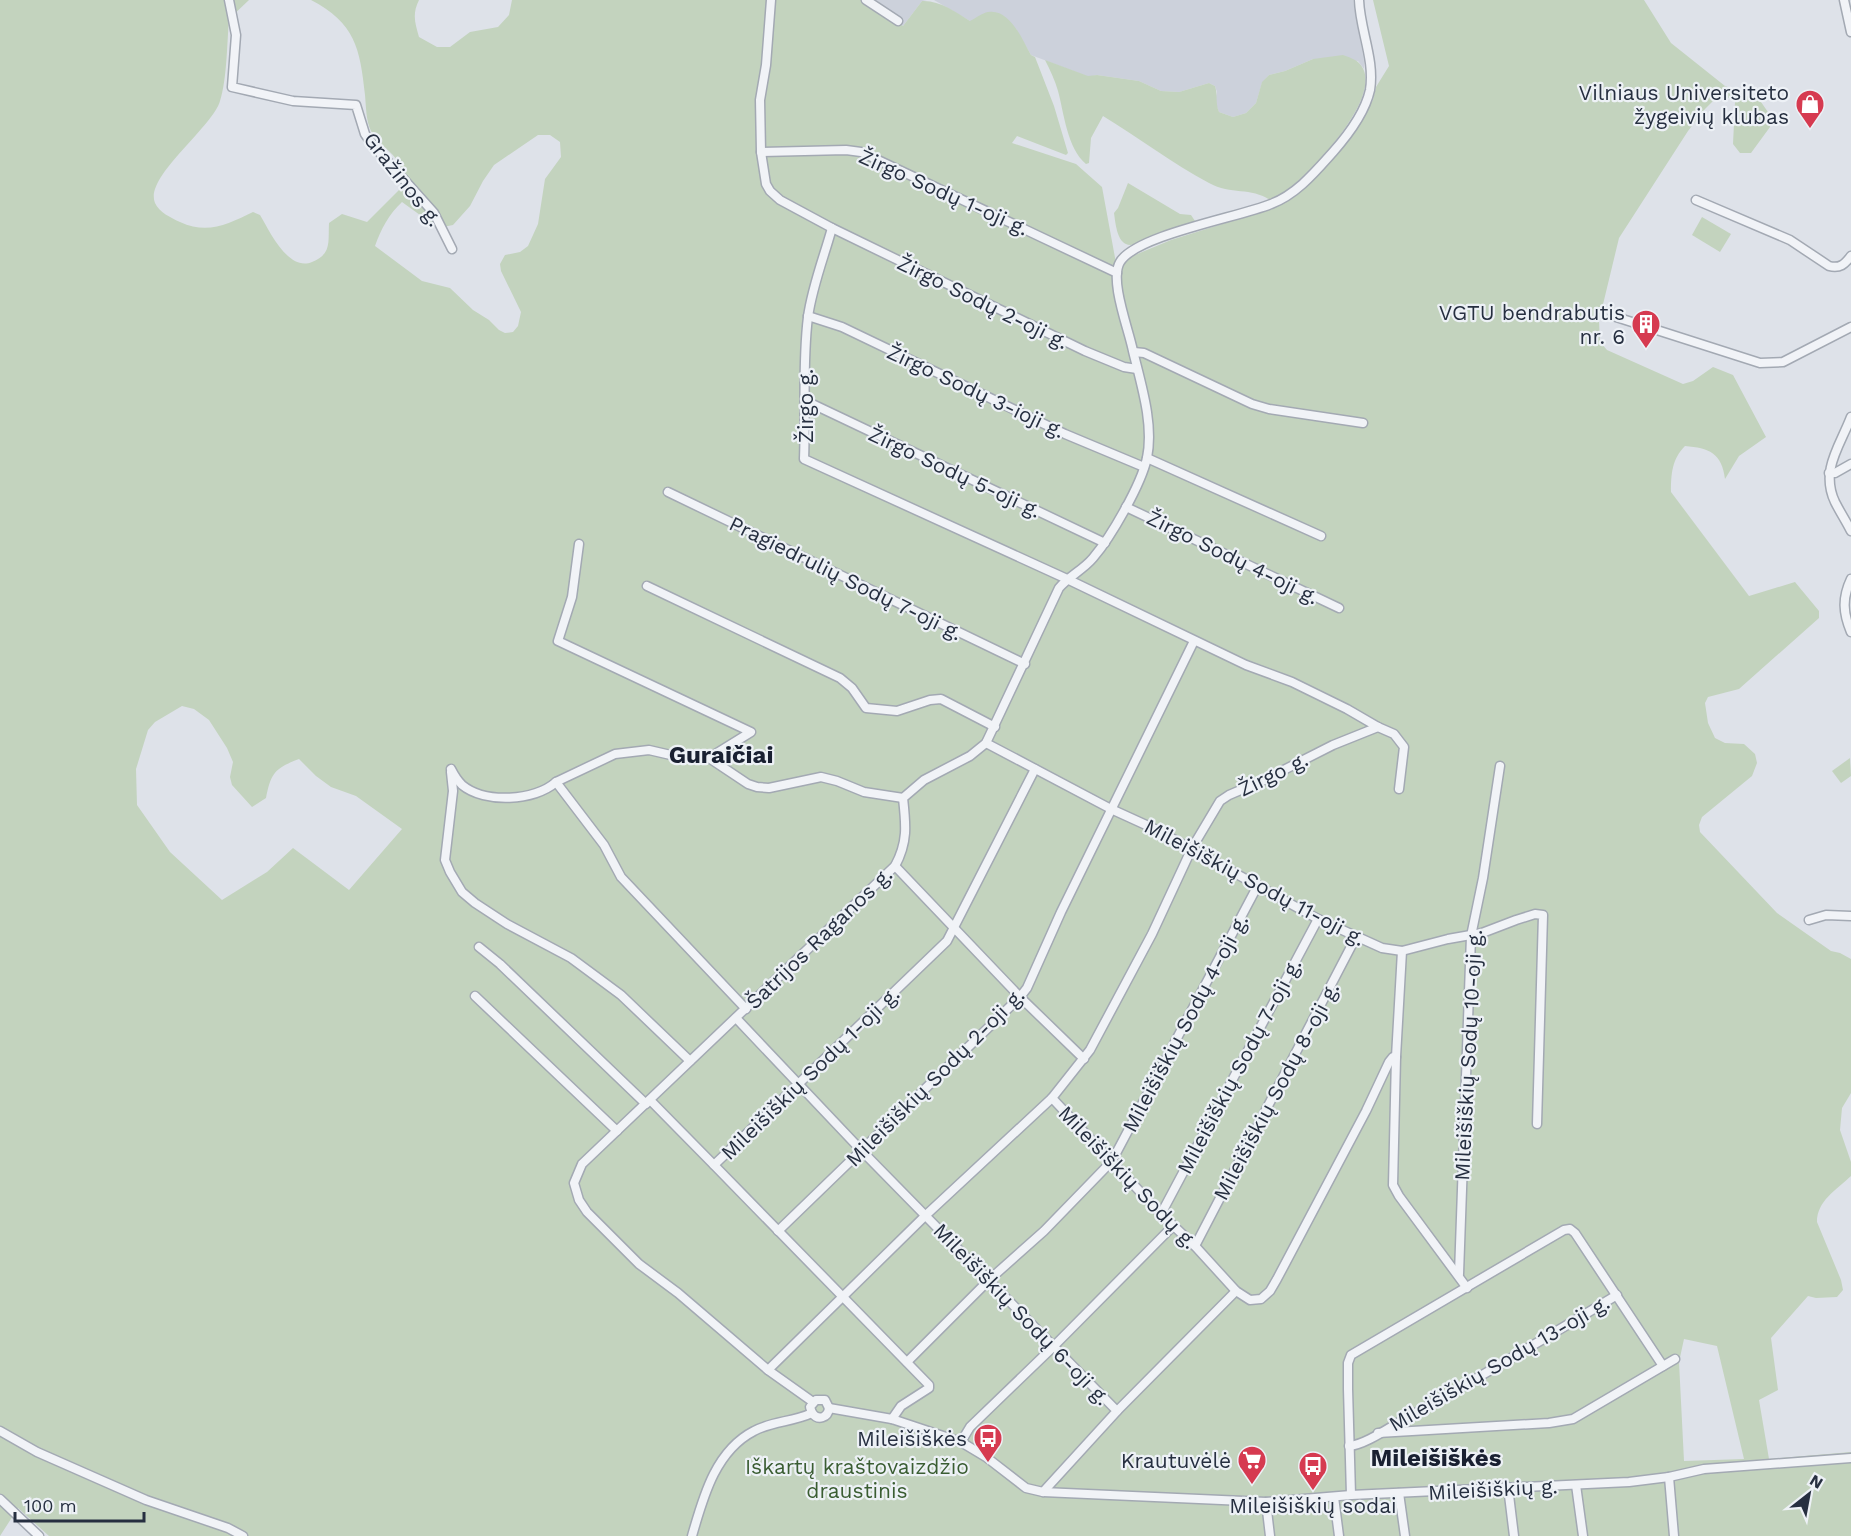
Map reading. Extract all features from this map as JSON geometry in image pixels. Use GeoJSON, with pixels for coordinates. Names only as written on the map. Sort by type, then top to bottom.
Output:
{"type":"FeatureCollection","features":[{"type":"Feature","properties":{"kind":"street","name":"Gražinos g."},"geometry":{"type":"LineString","coordinates":[[229,0],[236,36],[232,87],[293,101],[356,105],[365,134],[434,213],[452,249]]}},
{"type":"Feature","properties":{"kind":"street"},"geometry":{"type":"LineString","coordinates":[[771,0],[766,65],[760,100],[761,152],[766,184],[770,191],[795,209],[832,228]]}},
{"type":"Feature","properties":{"kind":"street"},"geometry":{"type":"LineString","coordinates":[[866,0],[898,21]]}},
{"type":"Feature","properties":{"kind":"street"},"geometry":{"type":"LineString","coordinates":[[690,1061],[621,994],[571,958],[507,924],[462,892],[446,860],[453,791],[451,769],[457,780],[469,789],[499,797],[521,797],[549,789],[556,782],[615,753],[649,750],[675,756],[708,758],[748,784],[757,787],[769,788],[821,777],[864,792],[903,798],[924,780],[970,756],[986,743],[1059,588],[1092,560],[1105,543],[1126,507],[1147,458],[1148,424],[1134,352],[1117,286],[1118,265],[1126,255],[1165,236],[1272,204],[1305,183],[1333,152],[1361,112],[1370,90],[1370,65],[1359,0]]}},
{"type":"Feature","properties":{"kind":"street"},"geometry":{"type":"LineString","coordinates":[[1844,0],[1851,32]]}},
{"type":"Feature","properties":{"kind":"street","name":"Žirgo Sodų 1-oji g."},"geometry":{"type":"LineString","coordinates":[[761,152],[846,150],[861,152],[1117,273]]}},
{"type":"Feature","properties":{"kind":"street"},"geometry":{"type":"LineString","coordinates":[[1696,200],[1777,233],[1829,266],[1836,268],[1841,266],[1851,256]]}},
{"type":"Feature","properties":{"kind":"street","name":"Žirgo g."},"geometry":{"type":"LineString","coordinates":[[832,228],[808,316],[804,369],[806,401],[804,459],[1067,579],[1246,665],[1292,682],[1394,734],[1404,747],[1399,789]]}},
{"type":"Feature","properties":{"kind":"street","name":"Žirgo Sodų 2-oji g."},"geometry":{"type":"LineString","coordinates":[[832,228],[1085,351],[1124,367],[1137,369]]}},
{"type":"Feature","properties":{"kind":"street","name":"Žirgo Sodų 3-ioji g."},"geometry":{"type":"LineString","coordinates":[[808,316],[842,327],[1065,434],[1144,467]]}},
{"type":"Feature","properties":{"kind":"street"},"geometry":{"type":"LineString","coordinates":[[1614,316],[1760,363],[1783,362],[1851,327]]}},
{"type":"Feature","properties":{"kind":"street"},"geometry":{"type":"LineString","coordinates":[[1134,352],[1144,353],[1252,404],[1280,411],[1363,423]]}},
{"type":"Feature","properties":{"kind":"street","name":"Žirgo Sodų 5-oji g."},"geometry":{"type":"LineString","coordinates":[[806,401],[1105,543]]}},
{"type":"Feature","properties":{"kind":"street"},"geometry":{"type":"LineString","coordinates":[[1851,417],[1830,463],[1829,473],[1834,501],[1851,531]]}},
{"type":"Feature","properties":{"kind":"street"},"geometry":{"type":"LineString","coordinates":[[1147,458],[1321,536]]}},
{"type":"Feature","properties":{"kind":"street"},"geometry":{"type":"LineString","coordinates":[[1829,473],[1841,471],[1851,465]]}},
{"type":"Feature","properties":{"kind":"street","name":"Pragiedrulių Sodų 7-oji g."},"geometry":{"type":"LineString","coordinates":[[668,492],[1025,664]]}},
{"type":"Feature","properties":{"kind":"street","name":"Žirgo Sodų 4-oji g."},"geometry":{"type":"LineString","coordinates":[[1126,507],[1339,608]]}},
{"type":"Feature","properties":{"kind":"street"},"geometry":{"type":"LineString","coordinates":[[579,544],[572,597],[558,641],[751,732],[708,758]]}},
{"type":"Feature","properties":{"kind":"street"},"geometry":{"type":"LineString","coordinates":[[1851,579],[1846,590],[1844,612],[1851,632]]}},
{"type":"Feature","properties":{"kind":"street"},"geometry":{"type":"LineString","coordinates":[[647,586],[840,678],[846,682],[866,708],[897,711],[930,700],[941,699],[995,727]]}},
{"type":"Feature","properties":{"kind":"street"},"geometry":{"type":"LineString","coordinates":[[1111,808],[1194,641]]}},
{"type":"Feature","properties":{"kind":"street","name":"Žirgo g."},"geometry":{"type":"LineString","coordinates":[[1052,1098],[1084,1059],[1152,934],[1192,848],[1215,809],[1229,795],[1333,745],[1378,727]]}},
{"type":"Feature","properties":{"kind":"street","name":"Mileišiškių Sodų 11-oji g."},"geometry":{"type":"LineString","coordinates":[[986,743],[1192,848],[1317,919],[1382,948],[1402,951],[1448,939],[1471,936],[1535,914],[1543,915],[1537,1124]]}},
{"type":"Feature","properties":{"kind":"street","name":"Mileišiškių Sodų 10-oji g."},"geometry":{"type":"LineString","coordinates":[[1459,1274],[1471,936],[1483,878],[1500,766]]}},
{"type":"Feature","properties":{"kind":"street","name":"Mileišiškių Sodų 1-oji g."},"geometry":{"type":"LineString","coordinates":[[892,1419],[901,1406],[929,1388],[929,1385],[714,1165],[947,941],[1035,769]]}},
{"type":"Feature","properties":{"kind":"street"},"geometry":{"type":"LineString","coordinates":[[556,782],[604,845],[621,877],[746,1009]]}},
{"type":"Feature","properties":{"kind":"street","name":"Šatrijos Raganos g."},"geometry":{"type":"LineString","coordinates":[[813,1402],[768,1370],[678,1293],[639,1264],[586,1212],[579,1200],[574,1183],[582,1164],[895,866],[903,850],[906,821],[903,798]]}},
{"type":"Feature","properties":{"kind":"street","name":"Mileišiškių Sodų 2-oji g."},"geometry":{"type":"LineString","coordinates":[[778,1231],[1020,997],[1035,973],[1061,912],[1111,808]]}},
{"type":"Feature","properties":{"kind":"street"},"geometry":{"type":"LineString","coordinates":[[895,866],[1020,997],[1084,1059]]}},
{"type":"Feature","properties":{"kind":"street","name":"Mileišiškių Sodų 4-oji g."},"geometry":{"type":"LineString","coordinates":[[907,1362],[989,1280],[1044,1231],[1112,1161],[1258,885]]}},
{"type":"Feature","properties":{"kind":"street"},"geometry":{"type":"LineString","coordinates":[[1809,920],[1826,915],[1851,916]]}},
{"type":"Feature","properties":{"kind":"street","name":"Mileišiškių Sodų 7-oji g."},"geometry":{"type":"LineString","coordinates":[[1161,1214],[1317,919]]}},
{"type":"Feature","properties":{"kind":"street","name":"Mileišiškių Sodų 8-oji g."},"geometry":{"type":"LineString","coordinates":[[1195,1246],[1356,937]]}},
{"type":"Feature","properties":{"kind":"street"},"geometry":{"type":"LineString","coordinates":[[479,948],[500,963],[714,1165]]}},
{"type":"Feature","properties":{"kind":"street"},"geometry":{"type":"LineString","coordinates":[[1402,951],[1396,1057],[1393,1185],[1467,1288]]}},
{"type":"Feature","properties":{"kind":"street"},"geometry":{"type":"LineString","coordinates":[[475,996],[617,1131]]}},
{"type":"Feature","properties":{"kind":"street","name":"Mileišiškių Sodų 6-oji g."},"geometry":{"type":"LineString","coordinates":[[736,1018],[861,1150],[1117,1411],[1043,1492]]}},
{"type":"Feature","properties":{"kind":"street"},"geometry":{"type":"LineString","coordinates":[[1117,1411],[1236,1291],[1256,1301],[1270,1292],[1360,1122],[1389,1062],[1396,1057]]}},
{"type":"Feature","properties":{"kind":"street","name":"Mileišiškių Sodų g."},"geometry":{"type":"LineString","coordinates":[[768,1370],[926,1215],[1052,1098],[1236,1291]]}},
{"type":"Feature","properties":{"kind":"street"},"geometry":{"type":"LineString","coordinates":[[961,1442],[970,1427],[1173,1226]]}},
{"type":"Feature","properties":{"kind":"street"},"geometry":{"type":"LineString","coordinates":[[1351,1495],[1348,1363],[1351,1355],[1564,1230],[1570,1229],[1575,1233],[1664,1366]]}},
{"type":"Feature","properties":{"kind":"street","name":"Mileišiškių Sodų 13-oji g."},"geometry":{"type":"LineString","coordinates":[[1349,1446],[1354,1446],[1499,1366],[1617,1295]]}},
{"type":"Feature","properties":{"kind":"street"},"geometry":{"type":"LineString","coordinates":[[1378,1433],[1548,1423],[1573,1419],[1676,1359]]}},
{"type":"Feature","properties":{"kind":"street"},"geometry":{"type":"LineString","coordinates":[[822,1399],[827,1402],[829,1408],[827,1414],[822,1418],[816,1417],[810,1407],[813,1402],[822,1399]]}},
{"type":"Feature","properties":{"kind":"street","name":"Mileišiškių g."},"geometry":{"type":"LineString","coordinates":[[829,1408],[892,1419],[961,1442],[986,1457],[1026,1488],[1043,1492],[1266,1502],[1351,1495],[1629,1482],[1669,1477],[1704,1469],[1851,1458]]}},
{"type":"Feature","properties":{"kind":"street"},"geometry":{"type":"LineString","coordinates":[[692,1536],[710,1481],[737,1443],[754,1430],[798,1420],[812,1413]]}},
{"type":"Feature","properties":{"kind":"street"},"geometry":{"type":"LineString","coordinates":[[0,1431],[37,1452],[146,1500],[228,1527],[243,1536]]}},
{"type":"Feature","properties":{"kind":"street"},"geometry":{"type":"LineString","coordinates":[[1669,1477],[1674,1536]]}},
{"type":"Feature","properties":{"kind":"street"},"geometry":{"type":"LineString","coordinates":[[1576,1485],[1582,1536]]}},
{"type":"Feature","properties":{"kind":"street"},"geometry":{"type":"LineString","coordinates":[[1508,1487],[1514,1536]]}},
{"type":"Feature","properties":{"kind":"street"},"geometry":{"type":"LineString","coordinates":[[1399,1493],[1405,1536]]}},
{"type":"Feature","properties":{"kind":"street"},"geometry":{"type":"LineString","coordinates":[[1334,1497],[1339,1536]]}},
{"type":"Feature","properties":{"kind":"street"},"geometry":{"type":"LineString","coordinates":[[0,1499],[39,1536]]}},
{"type":"Feature","properties":{"kind":"street"},"geometry":{"type":"LineString","coordinates":[[1266,1502],[1270,1536]]}},
{"type":"Feature","properties":{"kind":"shaded area"},"geometry":{"type":"Polygon","coordinates":[[[862,0],[927,0],[922,1],[903,26],[862,0]]]}},
{"type":"Feature","properties":{"kind":"shaded area"},"geometry":{"type":"Polygon","coordinates":[[[934,0],[1353,0],[1364,69],[1358,61],[1313,59],[1269,75],[1262,83],[1256,103],[1246,113],[1233,117],[1219,112],[1215,102],[1217,92],[1215,86],[1209,83],[1179,92],[1161,91],[1139,81],[1097,75],[1089,77],[1031,55],[1016,29],[970,21],[934,0]]]}},
{"type":"Feature","properties":{"kind":"green space","name":"Iškartų kraštovaizdžio draustinis"},"geometry":{"type":"Polygon","coordinates":[[[0,0],[249,0],[229,19],[225,72],[220,101],[205,125],[159,180],[154,192],[155,203],[169,217],[200,228],[226,224],[253,212],[260,215],[280,248],[295,261],[303,263],[318,259],[326,251],[329,223],[342,214],[367,222],[403,186],[399,163],[377,140],[369,127],[361,64],[353,38],[337,18],[311,0],[419,0],[415,23],[419,37],[437,47],[450,47],[470,32],[498,27],[509,15],[512,0],[862,0],[903,26],[922,1],[953,10],[970,21],[988,12],[996,12],[1009,20],[1020,34],[1031,55],[1035,57],[1054,106],[1068,153],[1066,155],[1017,136],[1012,143],[1076,164],[1102,187],[1116,263],[1124,264],[1130,257],[1171,240],[1270,209],[1288,201],[1302,191],[1337,155],[1373,100],[1376,87],[1389,66],[1373,0],[1644,0],[1671,43],[1725,86],[1761,102],[1770,115],[1770,127],[1751,153],[1740,153],[1733,144],[1735,102],[1721,93],[1688,131],[1619,238],[1599,321],[1600,342],[1607,350],[1683,384],[1693,381],[1713,367],[1733,375],[1766,437],[1739,456],[1725,479],[1721,463],[1713,454],[1701,448],[1685,446],[1677,456],[1673,467],[1671,492],[1749,596],[1795,582],[1819,611],[1819,618],[1739,689],[1708,697],[1705,703],[1708,723],[1715,738],[1725,743],[1744,744],[1755,754],[1757,763],[1752,776],[1702,817],[1699,825],[1700,832],[1777,913],[1831,951],[1851,959],[1851,1093],[1842,1108],[1840,1130],[1851,1162],[1851,1176],[1824,1202],[1817,1222],[1843,1290],[1837,1297],[1808,1296],[1771,1338],[1778,1390],[1759,1400],[1769,1459],[1851,1452],[1851,1536],[49,1536],[18,1508],[0,1536],[0,0]],[[538,135],[494,165],[470,206],[453,225],[438,228],[402,202],[386,222],[375,246],[422,281],[450,288],[473,310],[505,333],[513,332],[518,326],[521,312],[501,271],[500,264],[505,255],[520,252],[528,246],[538,224],[545,179],[561,157],[560,142],[550,135],[538,135]],[[182,706],[155,722],[148,730],[136,769],[137,805],[170,852],[222,900],[267,872],[293,848],[349,890],[402,829],[356,796],[331,787],[299,759],[284,765],[275,772],[266,798],[252,807],[232,785],[230,777],[233,762],[209,720],[194,709],[182,706]],[[1684,1339],[1679,1362],[1684,1461],[1744,1459],[1717,1346],[1684,1339]]]}},
{"type":"Feature","properties":{"kind":"green space"},"geometry":{"type":"Polygon","coordinates":[[[1343,55],[1359,63],[1365,76],[1364,92],[1356,111],[1344,130],[1315,165],[1290,188],[1270,200],[1256,194],[1225,189],[1209,183],[1103,116],[1091,138],[1089,163],[1086,164],[1070,140],[1057,87],[1045,60],[1088,76],[1097,75],[1139,81],[1161,91],[1179,92],[1209,83],[1215,86],[1219,112],[1233,117],[1246,113],[1256,103],[1262,82],[1269,75],[1313,59],[1343,55]]]}},
{"type":"Feature","properties":{"kind":"green space"},"geometry":{"type":"Polygon","coordinates":[[[1128,183],[1180,214],[1191,215],[1195,221],[1156,234],[1138,243],[1126,244],[1119,237],[1114,213],[1128,183]]]}},
{"type":"Feature","properties":{"kind":"green space"},"geometry":{"type":"Polygon","coordinates":[[[1702,217],[1731,234],[1720,252],[1692,235],[1702,217]]]}},
{"type":"Feature","properties":{"kind":"green space"},"geometry":{"type":"Polygon","coordinates":[[[1850,758],[1851,776],[1841,783],[1832,771],[1850,758]]]}},
{"type":"Feature","properties":{"kind":"place","name":"Vilniaus Universiteto žygeivių klubas"},"geometry":{"type":"Point","coordinates":[1810,130]}},
{"type":"Feature","properties":{"kind":"place","name":"VGTU bendrabutis nr. 6"},"geometry":{"type":"Point","coordinates":[1646,350]}},
{"type":"Feature","properties":{"kind":"place","name":"Mileišiškės"},"geometry":{"type":"Point","coordinates":[988,1464]}},
{"type":"Feature","properties":{"kind":"place","name":"Krautuvėlė"},"geometry":{"type":"Point","coordinates":[1252,1486]}},
{"type":"Feature","properties":{"kind":"place","name":"Mileišiškių sodai"},"geometry":{"type":"Point","coordinates":[1313,1492]}},
{"type":"Feature","properties":{"kind":"district","name":"Guraičiai"},"geometry":{"type":"Point","coordinates":[721,755]}},
{"type":"Feature","properties":{"kind":"district","name":"Mileišiškės"},"geometry":{"type":"Point","coordinates":[1436,1458]}}]}
